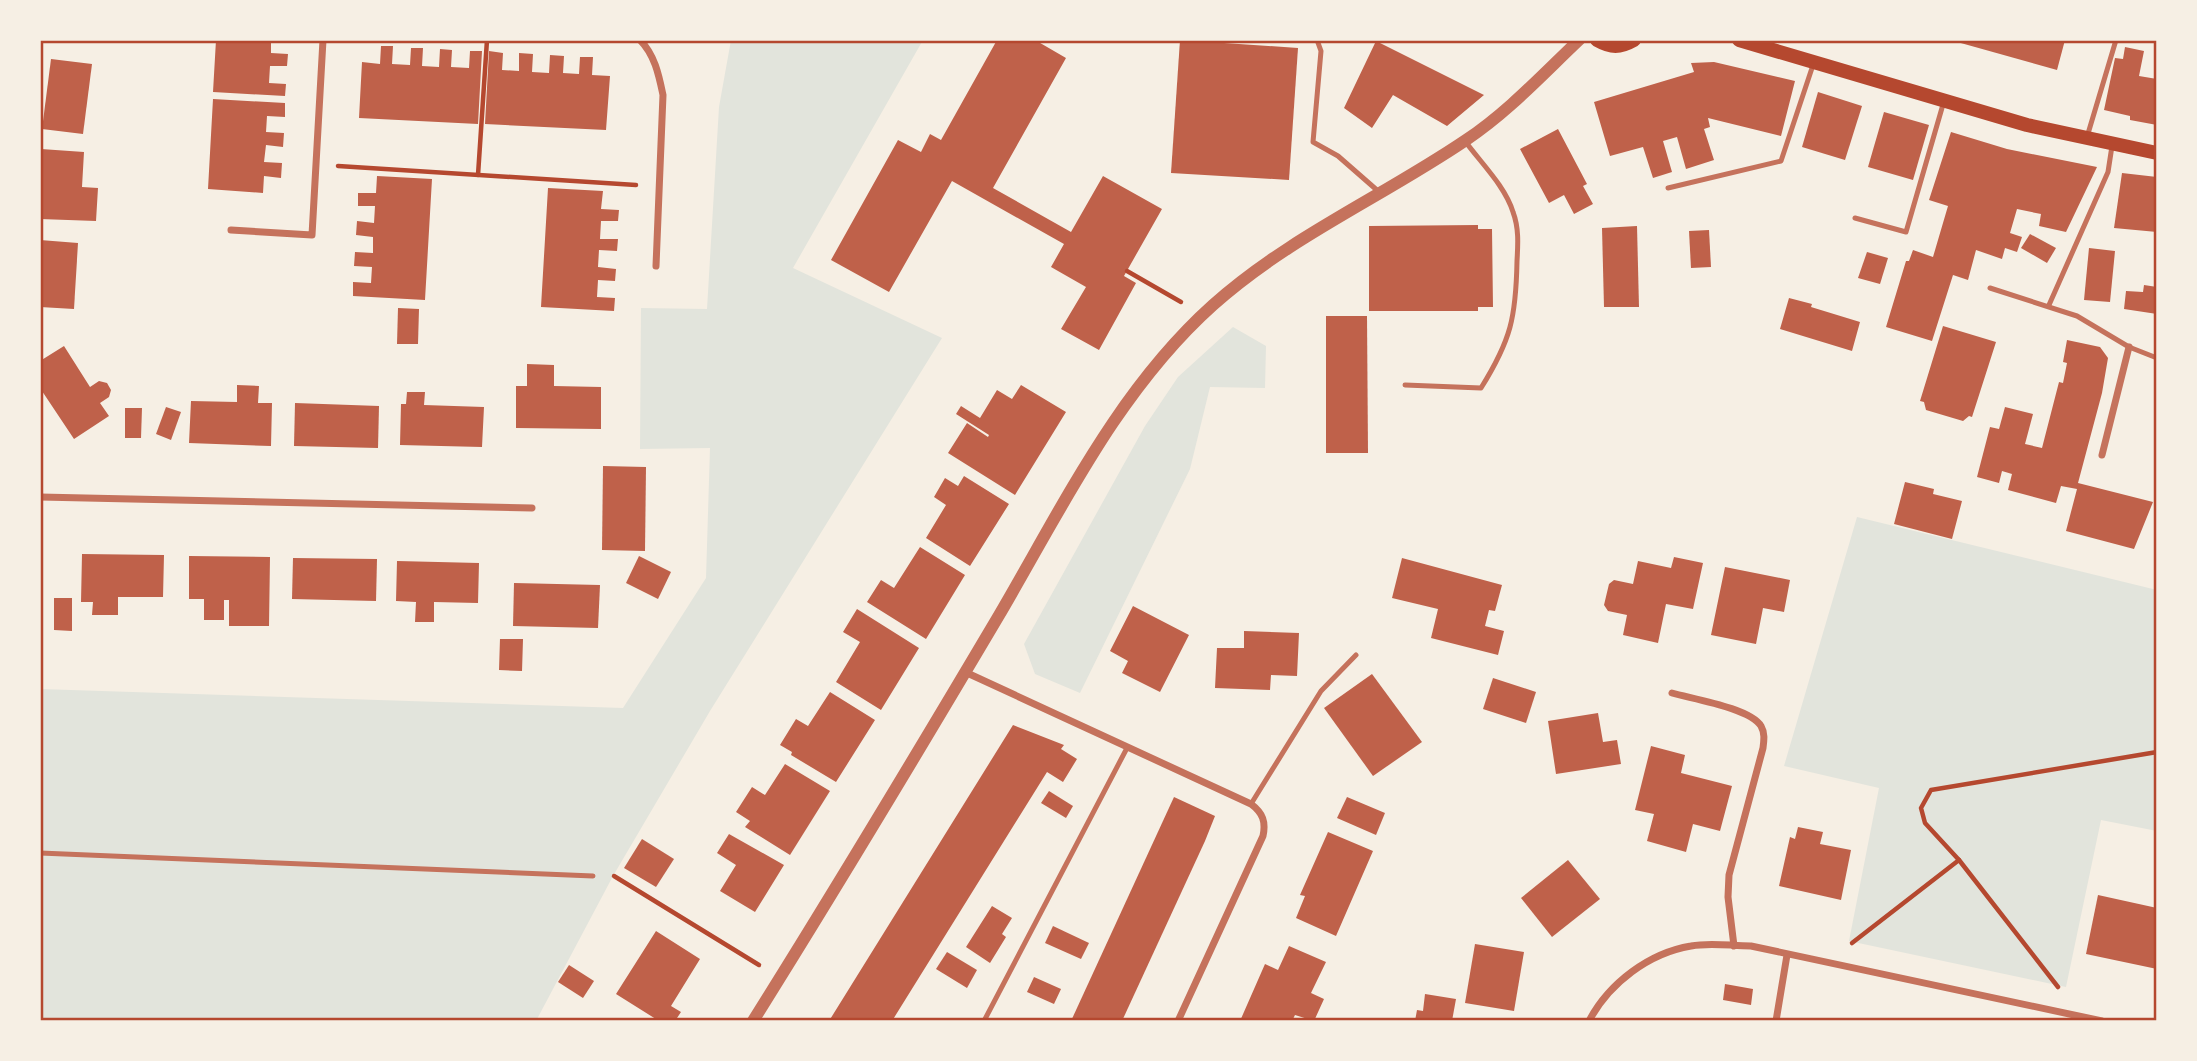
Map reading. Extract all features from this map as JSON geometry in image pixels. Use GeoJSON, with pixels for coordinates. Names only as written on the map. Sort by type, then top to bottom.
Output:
{"type":"FeatureCollection","features":[{"type":"Feature","properties":{"kind":"main road"},"geometry":{"type":"LineString","coordinates":[[1597,40],[1610,47],[1623,46],[1634,40]]}},
{"type":"Feature","properties":{"kind":"main road"},"geometry":{"type":"LineString","coordinates":[[1740,40],[1944,101],[2086,139],[2157,153]]}},
{"type":"Feature","properties":{"kind":"street"},"geometry":{"type":"LineString","coordinates":[[231,230],[312,235],[323,40]]}},
{"type":"Feature","properties":{"kind":"street"},"geometry":{"type":"LineString","coordinates":[[640,40],[657,70],[663,96],[656,266]]}},
{"type":"Feature","properties":{"kind":"street"},"geometry":{"type":"LineString","coordinates":[[753,1021],[1129,397],[1213,305],[1310,233],[1465,141],[1513,104],[1579,40]]}},
{"type":"Feature","properties":{"kind":"street"},"geometry":{"type":"LineString","coordinates":[[2102,455],[2129,347]]}},
{"type":"Feature","properties":{"kind":"street"},"geometry":{"type":"LineString","coordinates":[[40,496],[532,508]]}},
{"type":"Feature","properties":{"kind":"street"},"geometry":{"type":"LineString","coordinates":[[965,672],[1251,804],[1262,815],[1265,829],[1263,836],[1178,1021]]}},
{"type":"Feature","properties":{"kind":"street"},"geometry":{"type":"LineString","coordinates":[[1672,693],[1750,715],[1761,725],[1764,733],[1763,748],[1729,875],[1728,897],[1734,946]]}},
{"type":"Feature","properties":{"kind":"street"},"geometry":{"type":"LineString","coordinates":[[1589,1021],[1613,988],[1636,968],[1663,954],[1691,946],[1751,946],[2102,1021]]}},
{"type":"Feature","properties":{"kind":"street"},"geometry":{"type":"LineString","coordinates":[[1776,1021],[1787,955]]}},
{"type":"Feature","properties":{"kind":"lane"},"geometry":{"type":"LineString","coordinates":[[1317,40],[1321,51],[1312,142],[1338,156],[1380,193]]}},
{"type":"Feature","properties":{"kind":"lane"},"geometry":{"type":"LineString","coordinates":[[2086,139],[2116,40]]}},
{"type":"Feature","properties":{"kind":"lane"},"geometry":{"type":"LineString","coordinates":[[1668,187],[1781,161],[1813,63]]}},
{"type":"Feature","properties":{"kind":"lane"},"geometry":{"type":"LineString","coordinates":[[1855,218],[1906,232],[1944,101]]}},
{"type":"Feature","properties":{"kind":"lane"},"geometry":{"type":"LineString","coordinates":[[1405,385],[1481,388],[1501,356],[1511,328],[1516,300],[1518,233],[1513,211],[1502,191],[1465,141]]}},
{"type":"Feature","properties":{"kind":"lane"},"geometry":{"type":"LineString","coordinates":[[2049,305],[2108,172],[2113,145]]}},
{"type":"Feature","properties":{"kind":"lane"},"geometry":{"type":"LineString","coordinates":[[1990,288],[2077,316],[2129,347],[2157,358]]}},
{"type":"Feature","properties":{"kind":"lane"},"geometry":{"type":"LineString","coordinates":[[1251,804],[1321,691],[1356,655]]}},
{"type":"Feature","properties":{"kind":"lane"},"geometry":{"type":"LineString","coordinates":[[984,1021],[1127,748]]}},
{"type":"Feature","properties":{"kind":"lane"},"geometry":{"type":"LineString","coordinates":[[40,853],[593,876]]}},
{"type":"Feature","properties":{"kind":"path"},"geometry":{"type":"LineString","coordinates":[[478,174],[487,40]]}},
{"type":"Feature","properties":{"kind":"path"},"geometry":{"type":"LineString","coordinates":[[316,164],[659,186]]}},
{"type":"Feature","properties":{"kind":"path"},"geometry":{"type":"LineString","coordinates":[[1127,271],[1184,304]]}},
{"type":"Feature","properties":{"kind":"path"},"geometry":{"type":"LineString","coordinates":[[2080,1016],[1959,859],[1924,822],[1922,808],[1931,790],[2157,752]]}},
{"type":"Feature","properties":{"kind":"path"},"geometry":{"type":"LineString","coordinates":[[1826,963],[1959,859]]}},
{"type":"Feature","properties":{"kind":"path"},"geometry":{"type":"LineString","coordinates":[[593,876],[613,876],[780,977]]}},
{"type":"Feature","properties":{"kind":"shaded area"},"geometry":{"type":"Polygon","coordinates":[[[731,40],[923,40],[793,268],[942,338],[710,711],[613,876],[536,1021],[40,1021],[40,689],[623,708],[706,578],[710,448],[640,449],[641,308],[707,309],[719,107],[731,40]]]}},
{"type":"Feature","properties":{"kind":"shaded area"},"geometry":{"type":"Polygon","coordinates":[[[1233,327],[1266,346],[1265,388],[1210,387],[1190,469],[1080,693],[1035,674],[1024,644],[1145,426],[1178,377],[1233,327]]]}},
{"type":"Feature","properties":{"kind":"shaded area"},"geometry":{"type":"Polygon","coordinates":[[[1857,517],[2157,590],[2157,831],[2101,820],[2066,987],[1849,941],[1879,788],[1784,766],[1857,517]]]}},
{"type":"Feature","properties":{"kind":"building"},"geometry":{"type":"Polygon","coordinates":[[[216,40],[271,40],[271,53],[288,54],[287,66],[270,66],[269,83],[286,84],[285,96],[213,92],[216,40]]]}},
{"type":"Feature","properties":{"kind":"building"},"geometry":{"type":"Polygon","coordinates":[[[997,40],[1035,40],[1066,58],[993,188],[1071,232],[1103,176],[1162,209],[1124,276],[1136,283],[1099,350],[1061,329],[1086,287],[1051,267],[1064,244],[952,181],[889,292],[831,260],[898,140],[921,152],[930,134],[941,140],[997,40]]]}},
{"type":"Feature","properties":{"kind":"building"},"geometry":{"type":"Polygon","coordinates":[[[1180,40],[1298,48],[1289,180],[1171,173],[1180,40]]]}},
{"type":"Feature","properties":{"kind":"building"},"geometry":{"type":"Polygon","coordinates":[[[1950,40],[2065,40],[2057,70],[1950,40]]]}},
{"type":"Feature","properties":{"kind":"building"},"geometry":{"type":"Polygon","coordinates":[[[1376,41],[1484,95],[1447,126],[1393,95],[1372,128],[1344,108],[1376,41]]]}},
{"type":"Feature","properties":{"kind":"building"},"geometry":{"type":"Polygon","coordinates":[[[381,46],[393,46],[392,64],[410,65],[411,48],[423,48],[422,66],[439,67],[440,49],[452,50],[451,67],[469,68],[470,51],[482,51],[478,124],[359,118],[362,62],[380,64],[381,46]]]}},
{"type":"Feature","properties":{"kind":"building"},"geometry":{"type":"Polygon","coordinates":[[[2125,47],[2144,51],[2139,76],[2157,79],[2157,125],[2130,120],[2130,116],[2104,110],[2115,58],[2123,59],[2125,47]]]}},
{"type":"Feature","properties":{"kind":"building"},"geometry":{"type":"Polygon","coordinates":[[[489,51],[503,53],[502,70],[519,71],[519,53],[533,54],[532,72],[549,73],[550,55],[564,56],[563,73],[579,74],[580,57],[593,57],[592,75],[610,76],[606,130],[485,124],[489,51]]]}},
{"type":"Feature","properties":{"kind":"building"},"geometry":{"type":"Polygon","coordinates":[[[51,59],[92,64],[83,134],[42,129],[51,59]]]}},
{"type":"Feature","properties":{"kind":"building"},"geometry":{"type":"Polygon","coordinates":[[[1714,62],[1795,81],[1781,136],[1708,118],[1710,127],[1704,129],[1714,160],[1686,169],[1677,137],[1663,141],[1672,172],[1653,178],[1643,147],[1610,156],[1594,102],[1694,72],[1691,63],[1714,62]]]}},
{"type":"Feature","properties":{"kind":"building"},"geometry":{"type":"Polygon","coordinates":[[[1818,92],[1862,106],[1845,160],[1802,147],[1818,92]]]}},
{"type":"Feature","properties":{"kind":"building"},"geometry":{"type":"Polygon","coordinates":[[[213,99],[285,103],[285,117],[267,116],[266,132],[284,133],[283,147],[266,145],[264,162],[282,163],[281,178],[264,176],[263,193],[208,189],[213,99]]]}},
{"type":"Feature","properties":{"kind":"building"},"geometry":{"type":"Polygon","coordinates":[[[1884,112],[1929,125],[1913,180],[1868,167],[1884,112]]]}},
{"type":"Feature","properties":{"kind":"building"},"geometry":{"type":"Polygon","coordinates":[[[1558,129],[1587,184],[1583,186],[1593,204],[1574,214],[1564,195],[1549,203],[1520,149],[1558,129]]]}},
{"type":"Feature","properties":{"kind":"building"},"geometry":{"type":"Polygon","coordinates":[[[1951,132],[2007,149],[2097,167],[2066,232],[2039,226],[2041,214],[2017,209],[2010,233],[2022,237],[2017,252],[2005,248],[2002,259],[1976,250],[1968,280],[1953,275],[1932,341],[1886,327],[1906,261],[1909,261],[1913,250],[1933,257],[1948,206],[1929,200],[1951,132]]]}},
{"type":"Feature","properties":{"kind":"building"},"geometry":{"type":"Polygon","coordinates":[[[41,149],[84,152],[82,187],[98,188],[96,221],[40,219],[41,149]]]}},
{"type":"Feature","properties":{"kind":"building"},"geometry":{"type":"Polygon","coordinates":[[[2122,173],[2157,177],[2157,232],[2114,228],[2122,173]]]}},
{"type":"Feature","properties":{"kind":"building"},"geometry":{"type":"Polygon","coordinates":[[[377,176],[432,179],[425,300],[353,296],[353,282],[371,283],[372,267],[354,266],[355,252],[373,253],[373,237],[356,235],[357,221],[374,223],[375,206],[358,206],[358,193],[376,193],[377,176]]]}},
{"type":"Feature","properties":{"kind":"building"},"geometry":{"type":"Polygon","coordinates":[[[548,188],[603,191],[601,209],[619,210],[618,221],[601,221],[600,239],[618,239],[617,251],[599,250],[598,267],[616,269],[615,281],[598,280],[597,297],[615,298],[614,311],[541,307],[548,188]]]}},
{"type":"Feature","properties":{"kind":"building"},"geometry":{"type":"Polygon","coordinates":[[[1478,225],[1478,229],[1492,229],[1493,307],[1478,307],[1478,311],[1369,311],[1369,226],[1478,225]]]}},
{"type":"Feature","properties":{"kind":"building"},"geometry":{"type":"Polygon","coordinates":[[[1637,226],[1639,307],[1604,307],[1602,228],[1637,226]]]}},
{"type":"Feature","properties":{"kind":"building"},"geometry":{"type":"Polygon","coordinates":[[[1709,230],[1711,267],[1691,268],[1689,231],[1709,230]]]}},
{"type":"Feature","properties":{"kind":"building"},"geometry":{"type":"Polygon","coordinates":[[[2030,234],[2056,248],[2047,263],[2021,248],[2030,234]]]}},
{"type":"Feature","properties":{"kind":"building"},"geometry":{"type":"Polygon","coordinates":[[[40,240],[78,243],[74,309],[40,307],[40,240]]]}},
{"type":"Feature","properties":{"kind":"building"},"geometry":{"type":"Polygon","coordinates":[[[2089,248],[2115,251],[2110,302],[2084,300],[2089,248]]]}},
{"type":"Feature","properties":{"kind":"building"},"geometry":{"type":"Polygon","coordinates":[[[1867,252],[1888,258],[1880,284],[1858,278],[1867,252]]]}},
{"type":"Feature","properties":{"kind":"building"},"geometry":{"type":"Polygon","coordinates":[[[2144,285],[2157,287],[2157,314],[2124,309],[2126,291],[2143,292],[2144,285]]]}},
{"type":"Feature","properties":{"kind":"building"},"geometry":{"type":"Polygon","coordinates":[[[1789,298],[1860,322],[1852,351],[1780,329],[1789,298]]]}},
{"type":"Feature","properties":{"kind":"building"},"geometry":{"type":"Polygon","coordinates":[[[398,308],[419,309],[418,344],[397,344],[398,308]]]}},
{"type":"Feature","properties":{"kind":"building"},"geometry":{"type":"Polygon","coordinates":[[[1326,316],[1367,316],[1368,453],[1326,453],[1326,316]]]}},
{"type":"Feature","properties":{"kind":"building"},"geometry":{"type":"Polygon","coordinates":[[[1943,326],[1996,342],[1972,417],[1969,416],[1963,421],[1926,410],[1924,402],[1920,401],[1943,326]]]}},
{"type":"Feature","properties":{"kind":"building"},"geometry":{"type":"Polygon","coordinates":[[[2067,340],[2100,347],[2108,358],[2102,393],[2078,483],[2153,502],[2134,549],[2066,531],[2077,489],[2061,486],[2056,503],[2008,490],[2012,474],[2002,471],[1999,483],[1977,477],[1990,427],[1999,429],[2005,407],[2033,414],[2025,444],[2042,448],[2059,382],[2063,383],[2067,363],[2063,362],[2067,340]]]}},
{"type":"Feature","properties":{"kind":"building"},"geometry":{"type":"Polygon","coordinates":[[[64,346],[90,387],[99,381],[107,383],[111,390],[109,397],[100,403],[109,416],[74,439],[40,388],[40,361],[64,346]]]}},
{"type":"Feature","properties":{"kind":"building"},"geometry":{"type":"Polygon","coordinates":[[[527,364],[554,365],[554,386],[601,387],[601,429],[516,428],[516,386],[527,386],[527,364]]]}},
{"type":"Feature","properties":{"kind":"building"},"geometry":{"type":"Polygon","coordinates":[[[237,385],[259,386],[258,403],[272,403],[271,446],[189,443],[191,401],[237,402],[237,385]]]}},
{"type":"Feature","properties":{"kind":"building"},"geometry":{"type":"Polygon","coordinates":[[[1021,385],[1066,412],[1015,495],[948,453],[967,423],[988,437],[989,435],[956,414],[961,406],[980,418],[997,390],[1012,399],[1021,385]]]}},
{"type":"Feature","properties":{"kind":"building"},"geometry":{"type":"Polygon","coordinates":[[[407,392],[425,392],[424,405],[484,407],[482,447],[400,445],[401,404],[406,404],[407,392]]]}},
{"type":"Feature","properties":{"kind":"building"},"geometry":{"type":"Polygon","coordinates":[[[295,403],[379,406],[378,448],[294,446],[295,403]]]}},
{"type":"Feature","properties":{"kind":"building"},"geometry":{"type":"Polygon","coordinates":[[[166,407],[181,412],[171,440],[156,434],[166,407]]]}},
{"type":"Feature","properties":{"kind":"building"},"geometry":{"type":"Polygon","coordinates":[[[125,408],[142,408],[141,438],[125,438],[125,408]]]}},
{"type":"Feature","properties":{"kind":"building"},"geometry":{"type":"Polygon","coordinates":[[[603,466],[646,467],[645,551],[602,550],[603,466]]]}},
{"type":"Feature","properties":{"kind":"building"},"geometry":{"type":"Polygon","coordinates":[[[964,476],[1009,504],[970,566],[926,538],[946,505],[934,497],[945,478],[958,486],[964,476]]]}},
{"type":"Feature","properties":{"kind":"building"},"geometry":{"type":"Polygon","coordinates":[[[1905,482],[1934,489],[1933,494],[1962,501],[1952,539],[1894,524],[1905,482]]]}},
{"type":"Feature","properties":{"kind":"building"},"geometry":{"type":"Polygon","coordinates":[[[920,547],[965,575],[926,639],[867,602],[881,580],[894,588],[920,547]]]}},
{"type":"Feature","properties":{"kind":"building"},"geometry":{"type":"Polygon","coordinates":[[[82,554],[164,555],[163,597],[118,597],[118,615],[92,615],[93,602],[81,602],[82,554]]]}},
{"type":"Feature","properties":{"kind":"building"},"geometry":{"type":"Polygon","coordinates":[[[189,556],[270,557],[269,626],[229,626],[229,600],[224,600],[224,620],[204,620],[204,599],[189,599],[189,556]]]}},
{"type":"Feature","properties":{"kind":"building"},"geometry":{"type":"Polygon","coordinates":[[[639,556],[671,572],[658,599],[626,583],[639,556]]]}},
{"type":"Feature","properties":{"kind":"building"},"geometry":{"type":"Polygon","coordinates":[[[1674,557],[1703,563],[1693,609],[1666,604],[1658,643],[1623,635],[1627,615],[1608,611],[1604,605],[1609,584],[1614,580],[1633,584],[1638,561],[1671,568],[1674,557]]]}},
{"type":"Feature","properties":{"kind":"building"},"geometry":{"type":"Polygon","coordinates":[[[293,558],[377,559],[376,601],[292,599],[293,558]]]}},
{"type":"Feature","properties":{"kind":"building"},"geometry":{"type":"Polygon","coordinates":[[[1402,558],[1502,585],[1495,611],[1489,610],[1485,626],[1504,631],[1498,655],[1431,638],[1438,609],[1392,598],[1402,558]]]}},
{"type":"Feature","properties":{"kind":"building"},"geometry":{"type":"Polygon","coordinates":[[[397,561],[479,563],[478,603],[434,602],[434,622],[415,622],[416,602],[396,601],[397,561]]]}},
{"type":"Feature","properties":{"kind":"building"},"geometry":{"type":"Polygon","coordinates":[[[1725,567],[1790,580],[1784,612],[1763,608],[1756,644],[1711,635],[1725,567]]]}},
{"type":"Feature","properties":{"kind":"building"},"geometry":{"type":"Polygon","coordinates":[[[514,583],[600,585],[598,628],[513,626],[514,583]]]}},
{"type":"Feature","properties":{"kind":"building"},"geometry":{"type":"Polygon","coordinates":[[[54,598],[72,598],[72,631],[54,630],[54,598]]]}},
{"type":"Feature","properties":{"kind":"building"},"geometry":{"type":"Polygon","coordinates":[[[1133,606],[1189,635],[1160,692],[1122,673],[1128,661],[1110,651],[1133,606]]]}},
{"type":"Feature","properties":{"kind":"building"},"geometry":{"type":"Polygon","coordinates":[[[857,609],[919,648],[881,710],[836,682],[860,642],[843,632],[857,609]]]}},
{"type":"Feature","properties":{"kind":"building"},"geometry":{"type":"Polygon","coordinates":[[[1244,631],[1299,633],[1297,676],[1271,675],[1270,690],[1215,688],[1217,648],[1244,648],[1244,631]]]}},
{"type":"Feature","properties":{"kind":"building"},"geometry":{"type":"Polygon","coordinates":[[[500,639],[523,639],[522,671],[499,670],[500,639]]]}},
{"type":"Feature","properties":{"kind":"building"},"geometry":{"type":"Polygon","coordinates":[[[1372,674],[1422,742],[1373,776],[1324,708],[1372,674]]]}},
{"type":"Feature","properties":{"kind":"building"},"geometry":{"type":"Polygon","coordinates":[[[1493,678],[1536,692],[1526,723],[1483,709],[1493,678]]]}},
{"type":"Feature","properties":{"kind":"building"},"geometry":{"type":"Polygon","coordinates":[[[830,692],[875,720],[836,782],[791,755],[792,752],[780,745],[796,719],[808,726],[830,692]]]}},
{"type":"Feature","properties":{"kind":"building"},"geometry":{"type":"Polygon","coordinates":[[[1598,713],[1603,742],[1617,740],[1621,764],[1556,774],[1548,721],[1598,713]]]}},
{"type":"Feature","properties":{"kind":"building"},"geometry":{"type":"Polygon","coordinates":[[[1013,725],[1064,745],[1061,749],[1077,759],[1063,782],[1047,772],[892,1021],[829,1021],[1013,725]]]}},
{"type":"Feature","properties":{"kind":"building"},"geometry":{"type":"Polygon","coordinates":[[[1651,746],[1685,755],[1681,773],[1732,786],[1720,831],[1693,824],[1686,852],[1647,841],[1654,814],[1635,810],[1651,746]]]}},
{"type":"Feature","properties":{"kind":"building"},"geometry":{"type":"Polygon","coordinates":[[[785,764],[830,791],[790,855],[745,827],[750,821],[736,812],[752,787],[765,795],[785,764]]]}},
{"type":"Feature","properties":{"kind":"building"},"geometry":{"type":"Polygon","coordinates":[[[1049,791],[1073,806],[1066,818],[1041,803],[1049,791]]]}},
{"type":"Feature","properties":{"kind":"building"},"geometry":{"type":"Polygon","coordinates":[[[1174,797],[1215,816],[1205,841],[1122,1021],[1071,1021],[1174,797]]]}},
{"type":"Feature","properties":{"kind":"building"},"geometry":{"type":"Polygon","coordinates":[[[1347,797],[1385,813],[1376,835],[1337,818],[1347,797]]]}},
{"type":"Feature","properties":{"kind":"building"},"geometry":{"type":"Polygon","coordinates":[[[1798,827],[1823,832],[1820,844],[1851,850],[1841,900],[1779,886],[1790,837],[1795,839],[1798,827]]]}},
{"type":"Feature","properties":{"kind":"building"},"geometry":{"type":"Polygon","coordinates":[[[1328,832],[1373,851],[1336,936],[1296,918],[1305,896],[1300,895],[1328,832]]]}},
{"type":"Feature","properties":{"kind":"building"},"geometry":{"type":"Polygon","coordinates":[[[729,834],[784,865],[755,912],[720,891],[736,865],[717,853],[729,834]]]}},
{"type":"Feature","properties":{"kind":"building"},"geometry":{"type":"Polygon","coordinates":[[[642,839],[674,859],[656,887],[624,868],[642,839]]]}},
{"type":"Feature","properties":{"kind":"building"},"geometry":{"type":"Polygon","coordinates":[[[1568,860],[1600,899],[1552,937],[1521,898],[1568,860]]]}},
{"type":"Feature","properties":{"kind":"building"},"geometry":{"type":"Polygon","coordinates":[[[2098,895],[2157,908],[2157,969],[2086,954],[2098,895]]]}},
{"type":"Feature","properties":{"kind":"building"},"geometry":{"type":"Polygon","coordinates":[[[992,906],[1012,918],[1002,934],[1006,937],[990,963],[966,947],[992,906]]]}},
{"type":"Feature","properties":{"kind":"building"},"geometry":{"type":"Polygon","coordinates":[[[1053,926],[1089,943],[1081,959],[1045,943],[1053,926]]]}},
{"type":"Feature","properties":{"kind":"building"},"geometry":{"type":"Polygon","coordinates":[[[656,931],[700,959],[671,1006],[681,1012],[675,1021],[659,1021],[616,994],[656,931]]]}},
{"type":"Feature","properties":{"kind":"building"},"geometry":{"type":"Polygon","coordinates":[[[1475,944],[1524,952],[1514,1011],[1465,1003],[1475,944]]]}},
{"type":"Feature","properties":{"kind":"building"},"geometry":{"type":"Polygon","coordinates":[[[1289,946],[1326,962],[1311,993],[1324,999],[1314,1021],[1295,1015],[1292,1021],[1240,1021],[1265,964],[1278,970],[1289,946]]]}},
{"type":"Feature","properties":{"kind":"building"},"geometry":{"type":"Polygon","coordinates":[[[947,952],[977,970],[967,988],[936,969],[947,952]]]}},
{"type":"Feature","properties":{"kind":"building"},"geometry":{"type":"Polygon","coordinates":[[[569,965],[594,981],[583,998],[558,982],[569,965]]]}},
{"type":"Feature","properties":{"kind":"building"},"geometry":{"type":"Polygon","coordinates":[[[1034,977],[1061,989],[1054,1004],[1027,992],[1034,977]]]}},
{"type":"Feature","properties":{"kind":"building"},"geometry":{"type":"Polygon","coordinates":[[[1725,984],[1753,989],[1751,1005],[1723,1000],[1725,984]]]}},
{"type":"Feature","properties":{"kind":"building"},"geometry":{"type":"Polygon","coordinates":[[[1425,994],[1456,999],[1452,1021],[1415,1021],[1417,1010],[1423,1011],[1425,994]]]}}]}
